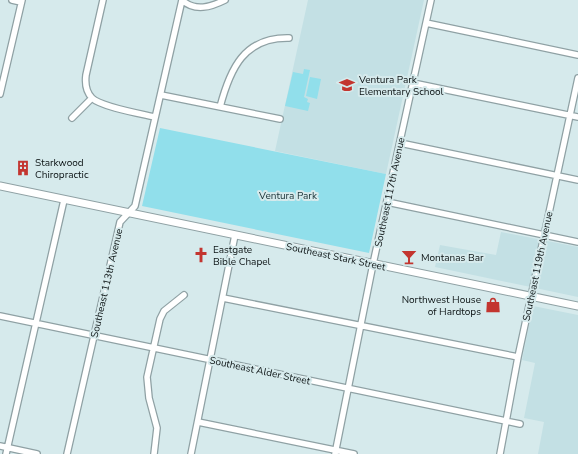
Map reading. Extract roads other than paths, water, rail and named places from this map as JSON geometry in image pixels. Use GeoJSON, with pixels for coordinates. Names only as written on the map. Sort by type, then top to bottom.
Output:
{"type":"FeatureCollection","features":[{"type":"Feature","properties":{"kind":"main road","name":"Southeast Stark Street"},"geometry":{"type":"LineString","coordinates":[[0,186],[578,306]]}},
{"type":"Feature","properties":{"kind":"street"},"geometry":{"type":"LineString","coordinates":[[0,94],[3,67],[22,1],[12,0]]}},
{"type":"Feature","properties":{"kind":"street"},"geometry":{"type":"LineString","coordinates":[[103,0],[85,84],[92,98],[103,104],[155,117]]}},
{"type":"Feature","properties":{"kind":"street"},"geometry":{"type":"LineString","coordinates":[[182,0],[186,4],[206,8],[225,0]]}},
{"type":"Feature","properties":{"kind":"street","name":"Southeast 113th Avenue"},"geometry":{"type":"LineString","coordinates":[[67,454],[120,222],[135,206],[182,0]]}},
{"type":"Feature","properties":{"kind":"street","name":"Southeast 117th Avenue"},"geometry":{"type":"LineString","coordinates":[[335,452],[373,264],[431,0]]}},
{"type":"Feature","properties":{"kind":"street"},"geometry":{"type":"LineString","coordinates":[[426,24],[578,55]]}},
{"type":"Feature","properties":{"kind":"street"},"geometry":{"type":"LineString","coordinates":[[220,107],[229,76],[239,59],[261,43],[274,38],[289,38]]}},
{"type":"Feature","properties":{"kind":"street","name":"Southeast 119th Avenue"},"geometry":{"type":"LineString","coordinates":[[500,454],[518,357],[578,78]]}},
{"type":"Feature","properties":{"kind":"street"},"geometry":{"type":"LineString","coordinates":[[413,83],[578,117]]}},
{"type":"Feature","properties":{"kind":"street"},"geometry":{"type":"LineString","coordinates":[[160,95],[280,120]]}},
{"type":"Feature","properties":{"kind":"street"},"geometry":{"type":"LineString","coordinates":[[72,118],[92,98]]}},
{"type":"Feature","properties":{"kind":"street"},"geometry":{"type":"LineString","coordinates":[[400,143],[578,180]]}},
{"type":"Feature","properties":{"kind":"street"},"geometry":{"type":"LineString","coordinates":[[7,451],[64,200]]}},
{"type":"Feature","properties":{"kind":"street"},"geometry":{"type":"LineString","coordinates":[[387,202],[578,242]]}},
{"type":"Feature","properties":{"kind":"street"},"geometry":{"type":"LineString","coordinates":[[191,454],[235,235]]}},
{"type":"Feature","properties":{"kind":"street"},"geometry":{"type":"LineString","coordinates":[[154,454],[158,428],[147,387],[153,347],[157,326],[164,311],[174,301],[184,295]]}},
{"type":"Feature","properties":{"kind":"street"},"geometry":{"type":"LineString","coordinates":[[223,298],[518,357]]}},
{"type":"Feature","properties":{"kind":"street","name":"Southeast Alder Street"},"geometry":{"type":"LineString","coordinates":[[0,316],[348,387],[520,424]]}},
{"type":"Feature","properties":{"kind":"street"},"geometry":{"type":"LineString","coordinates":[[198,422],[335,452],[354,454]]}},
{"type":"Feature","properties":{"kind":"street"},"geometry":{"type":"LineString","coordinates":[[0,446],[7,451],[37,454]]}},
{"type":"Feature","properties":{"kind":"place","name":"Ventura Park Elementary School"},"geometry":{"type":"Point","coordinates":[347,85]}},
{"type":"Feature","properties":{"kind":"place","name":"Starkwood Chiropractic"},"geometry":{"type":"Point","coordinates":[23,168]}},
{"type":"Feature","properties":{"kind":"place","name":"Eastgate Bible Chapel"},"geometry":{"type":"Point","coordinates":[201,255]}},
{"type":"Feature","properties":{"kind":"place","name":"Montanas Bar"},"geometry":{"type":"Point","coordinates":[409,257]}},
{"type":"Feature","properties":{"kind":"place","name":"Northwest House of Hardtops"},"geometry":{"type":"Point","coordinates":[493,305]}},
{"type":"Feature","properties":{"kind":"park label","name":"Ventura Park"},"geometry":{"type":"Point","coordinates":[288,195]}}]}
